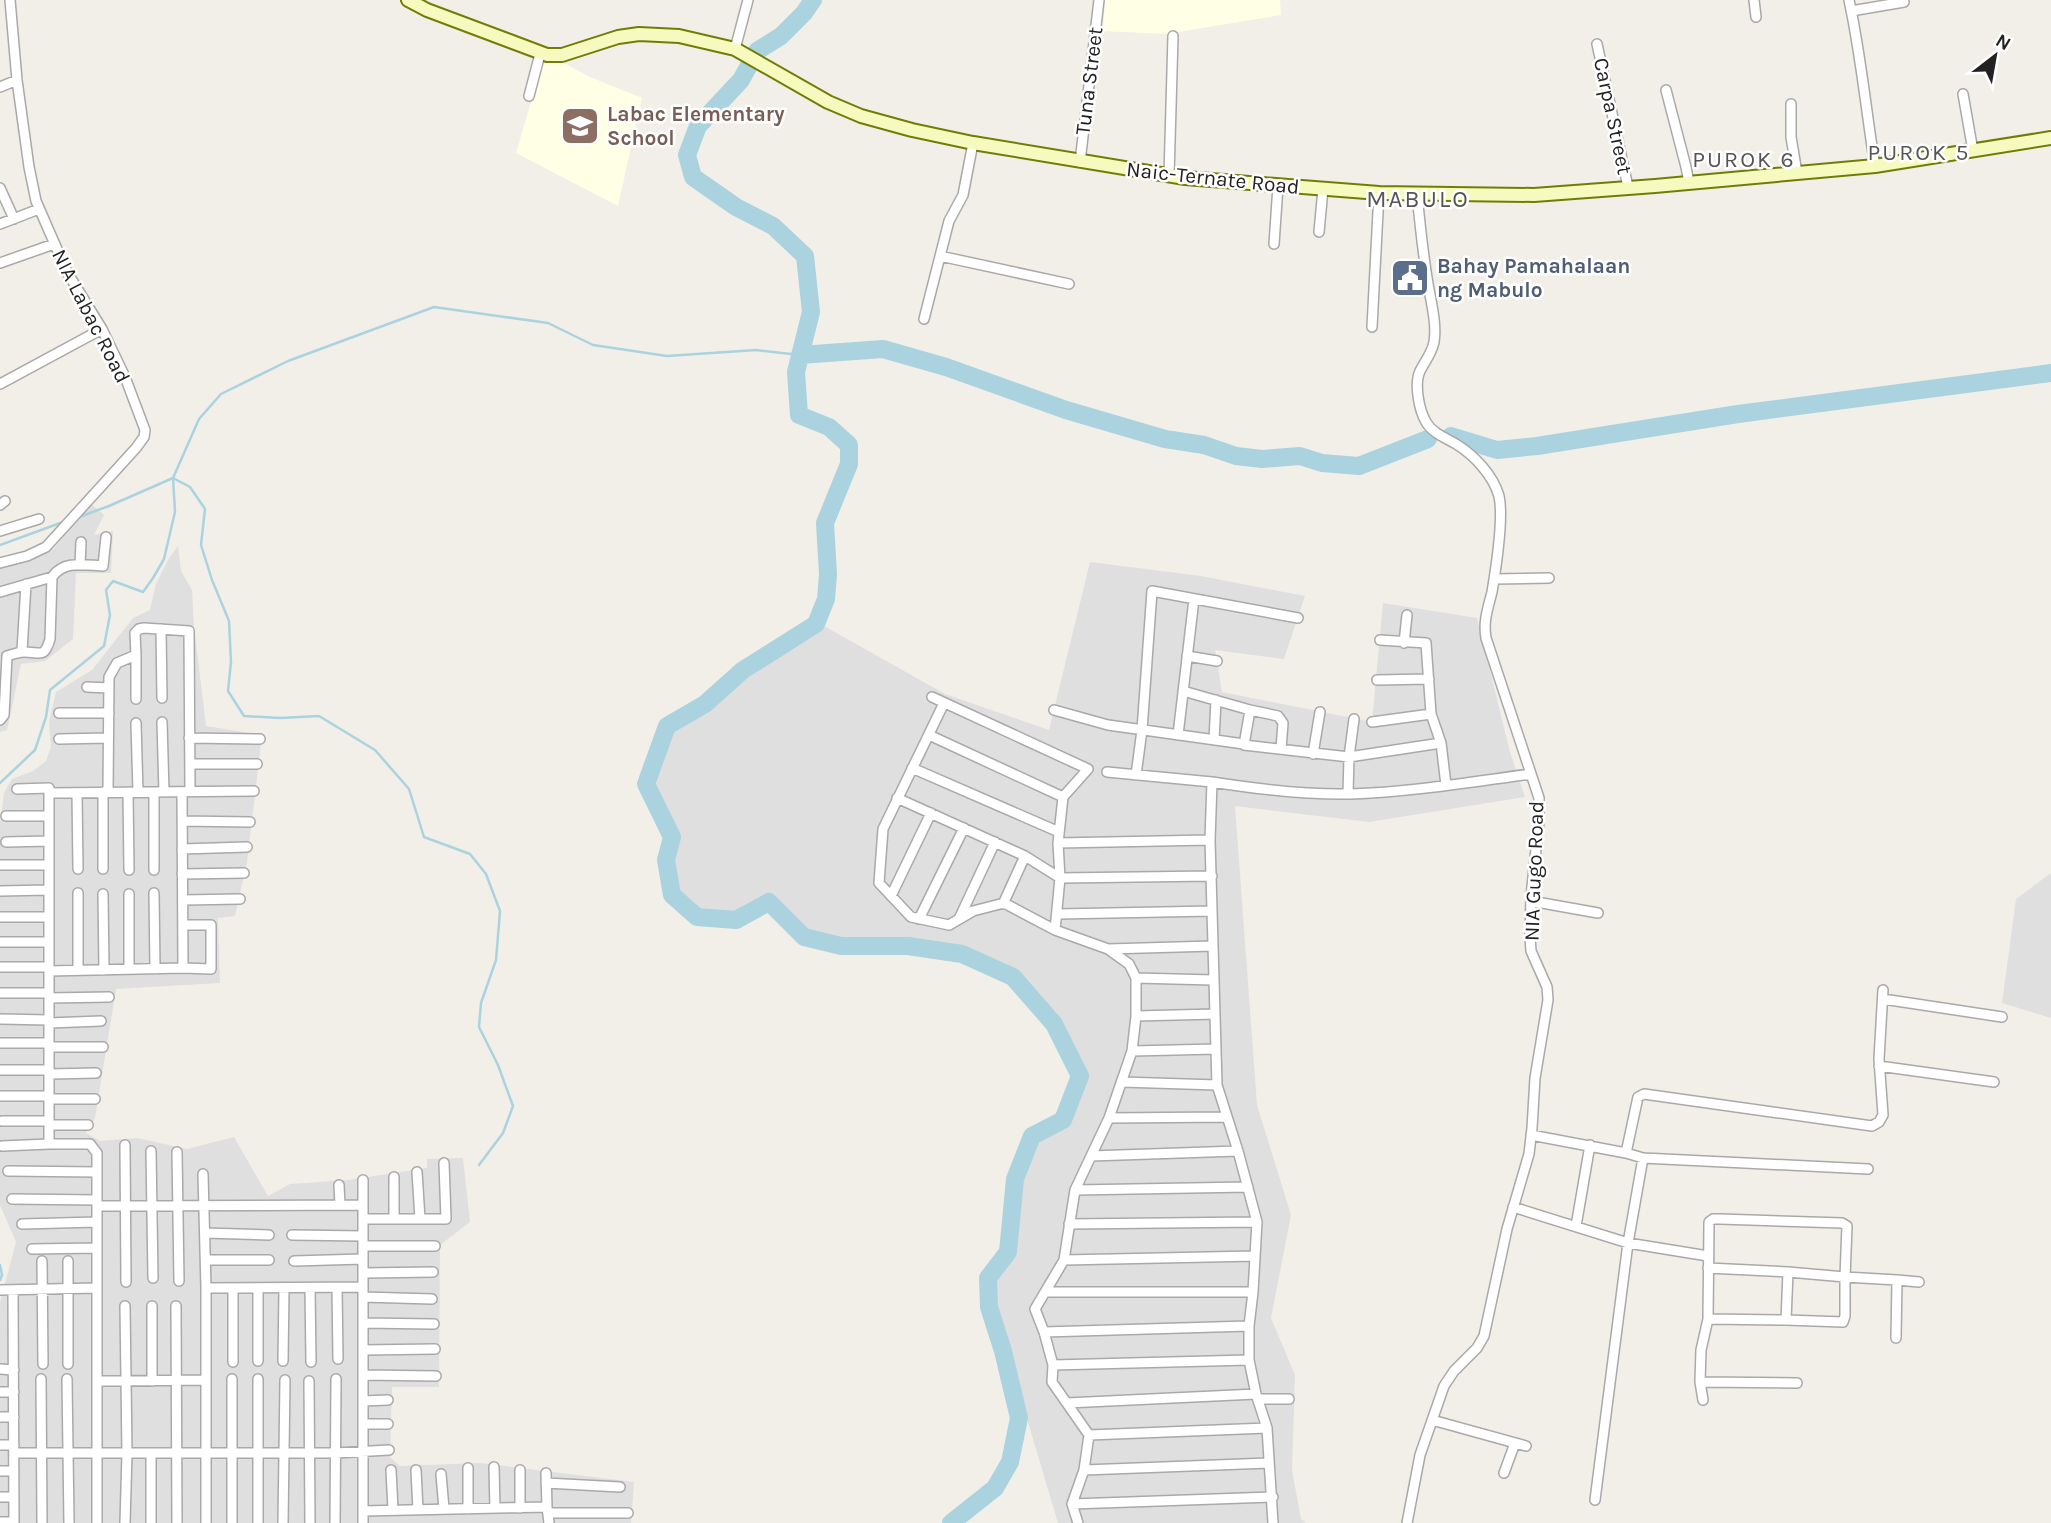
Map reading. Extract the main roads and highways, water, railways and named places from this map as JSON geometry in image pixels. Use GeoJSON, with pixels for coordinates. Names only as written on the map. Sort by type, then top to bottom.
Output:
{"type":"FeatureCollection","features":[{"type":"Feature","properties":{"kind":"main road","name":"Naic-Ternate Road"},"geometry":{"type":"LineString","coordinates":[[408,0],[540,54],[562,55],[618,37],[639,34],[679,36],[734,49],[828,102],[862,116],[973,143],[1080,162],[1169,176],[1278,186],[1380,193],[1534,195],[1875,166],[2051,138]]}},
{"type":"Feature","properties":{"kind":"waterway"},"geometry":{"type":"LineString","coordinates":[[813,0],[781,36],[757,51],[741,80],[698,126],[687,155],[693,177],[736,207],[773,226],[805,256],[811,312],[796,372],[799,415],[829,427],[849,445],[849,464],[825,523],[828,574],[826,599],[816,624],[743,670],[705,704],[667,726],[646,784],[672,837],[666,860],[672,895],[697,917],[736,920],[769,902],[804,937],[841,946],[908,946],[962,954],[1013,977],[1054,1024],[1080,1076],[1063,1120],[1032,1136],[1015,1179],[1008,1252],[988,1278],[989,1307],[1019,1418],[1010,1462],[995,1488],[951,1523]]}},
{"type":"Feature","properties":{"kind":"waterway"},"geometry":{"type":"LineString","coordinates":[[0,783],[35,750],[46,717],[50,690],[104,646],[110,615],[106,590],[113,581],[143,592],[164,559],[175,512],[173,478],[199,419],[221,394],[288,361],[434,307],[548,323],[593,345],[667,356],[756,350],[800,355]]}},
{"type":"Feature","properties":{"kind":"waterway"},"geometry":{"type":"LineString","coordinates":[[800,355],[883,349],[946,367],[1066,410],[1165,439],[1204,445],[1236,456],[1262,459],[1300,456],[1322,463],[1359,466],[1428,439]]}},
{"type":"Feature","properties":{"kind":"waterway"},"geometry":{"type":"LineString","coordinates":[[1451,436],[1497,450],[1537,446],[1738,414],[2051,373]]}},
{"type":"Feature","properties":{"kind":"waterway"},"geometry":{"type":"LineString","coordinates":[[173,478],[190,487],[205,509],[201,545],[229,621],[231,662],[228,691],[244,716],[319,716],[375,750],[409,789],[424,837],[470,854],[486,874],[500,911],[496,960],[481,1003],[479,1027],[498,1065],[513,1106],[503,1133],[479,1165]]}},
{"type":"Feature","properties":{"kind":"waterway"},"geometry":{"type":"LineString","coordinates":[[79,517],[173,478]]}},
{"type":"Feature","properties":{"kind":"waterway"},"geometry":{"type":"LineString","coordinates":[[0,545],[63,522]]}},
{"type":"Feature","properties":{"kind":"waterway"},"geometry":{"type":"LineString","coordinates":[[0,1265],[0,1280]]}},
{"type":"Feature","properties":{"kind":"place","name":"Labac Elementary School"},"geometry":{"type":"Point","coordinates":[580,126]}},
{"type":"Feature","properties":{"kind":"place","name":"Bahay Pamahalaan ng Mabulo"},"geometry":{"type":"Point","coordinates":[1410,278]}},
{"type":"Feature","properties":{"kind":"district","name":"PUROK 5"},"geometry":{"type":"Point","coordinates":[1919,152]}},
{"type":"Feature","properties":{"kind":"district","name":"PUROK 6"},"geometry":{"type":"Point","coordinates":[1744,159]}},
{"type":"Feature","properties":{"kind":"district","name":"MABULO"},"geometry":{"type":"Point","coordinates":[1418,199]}}]}
